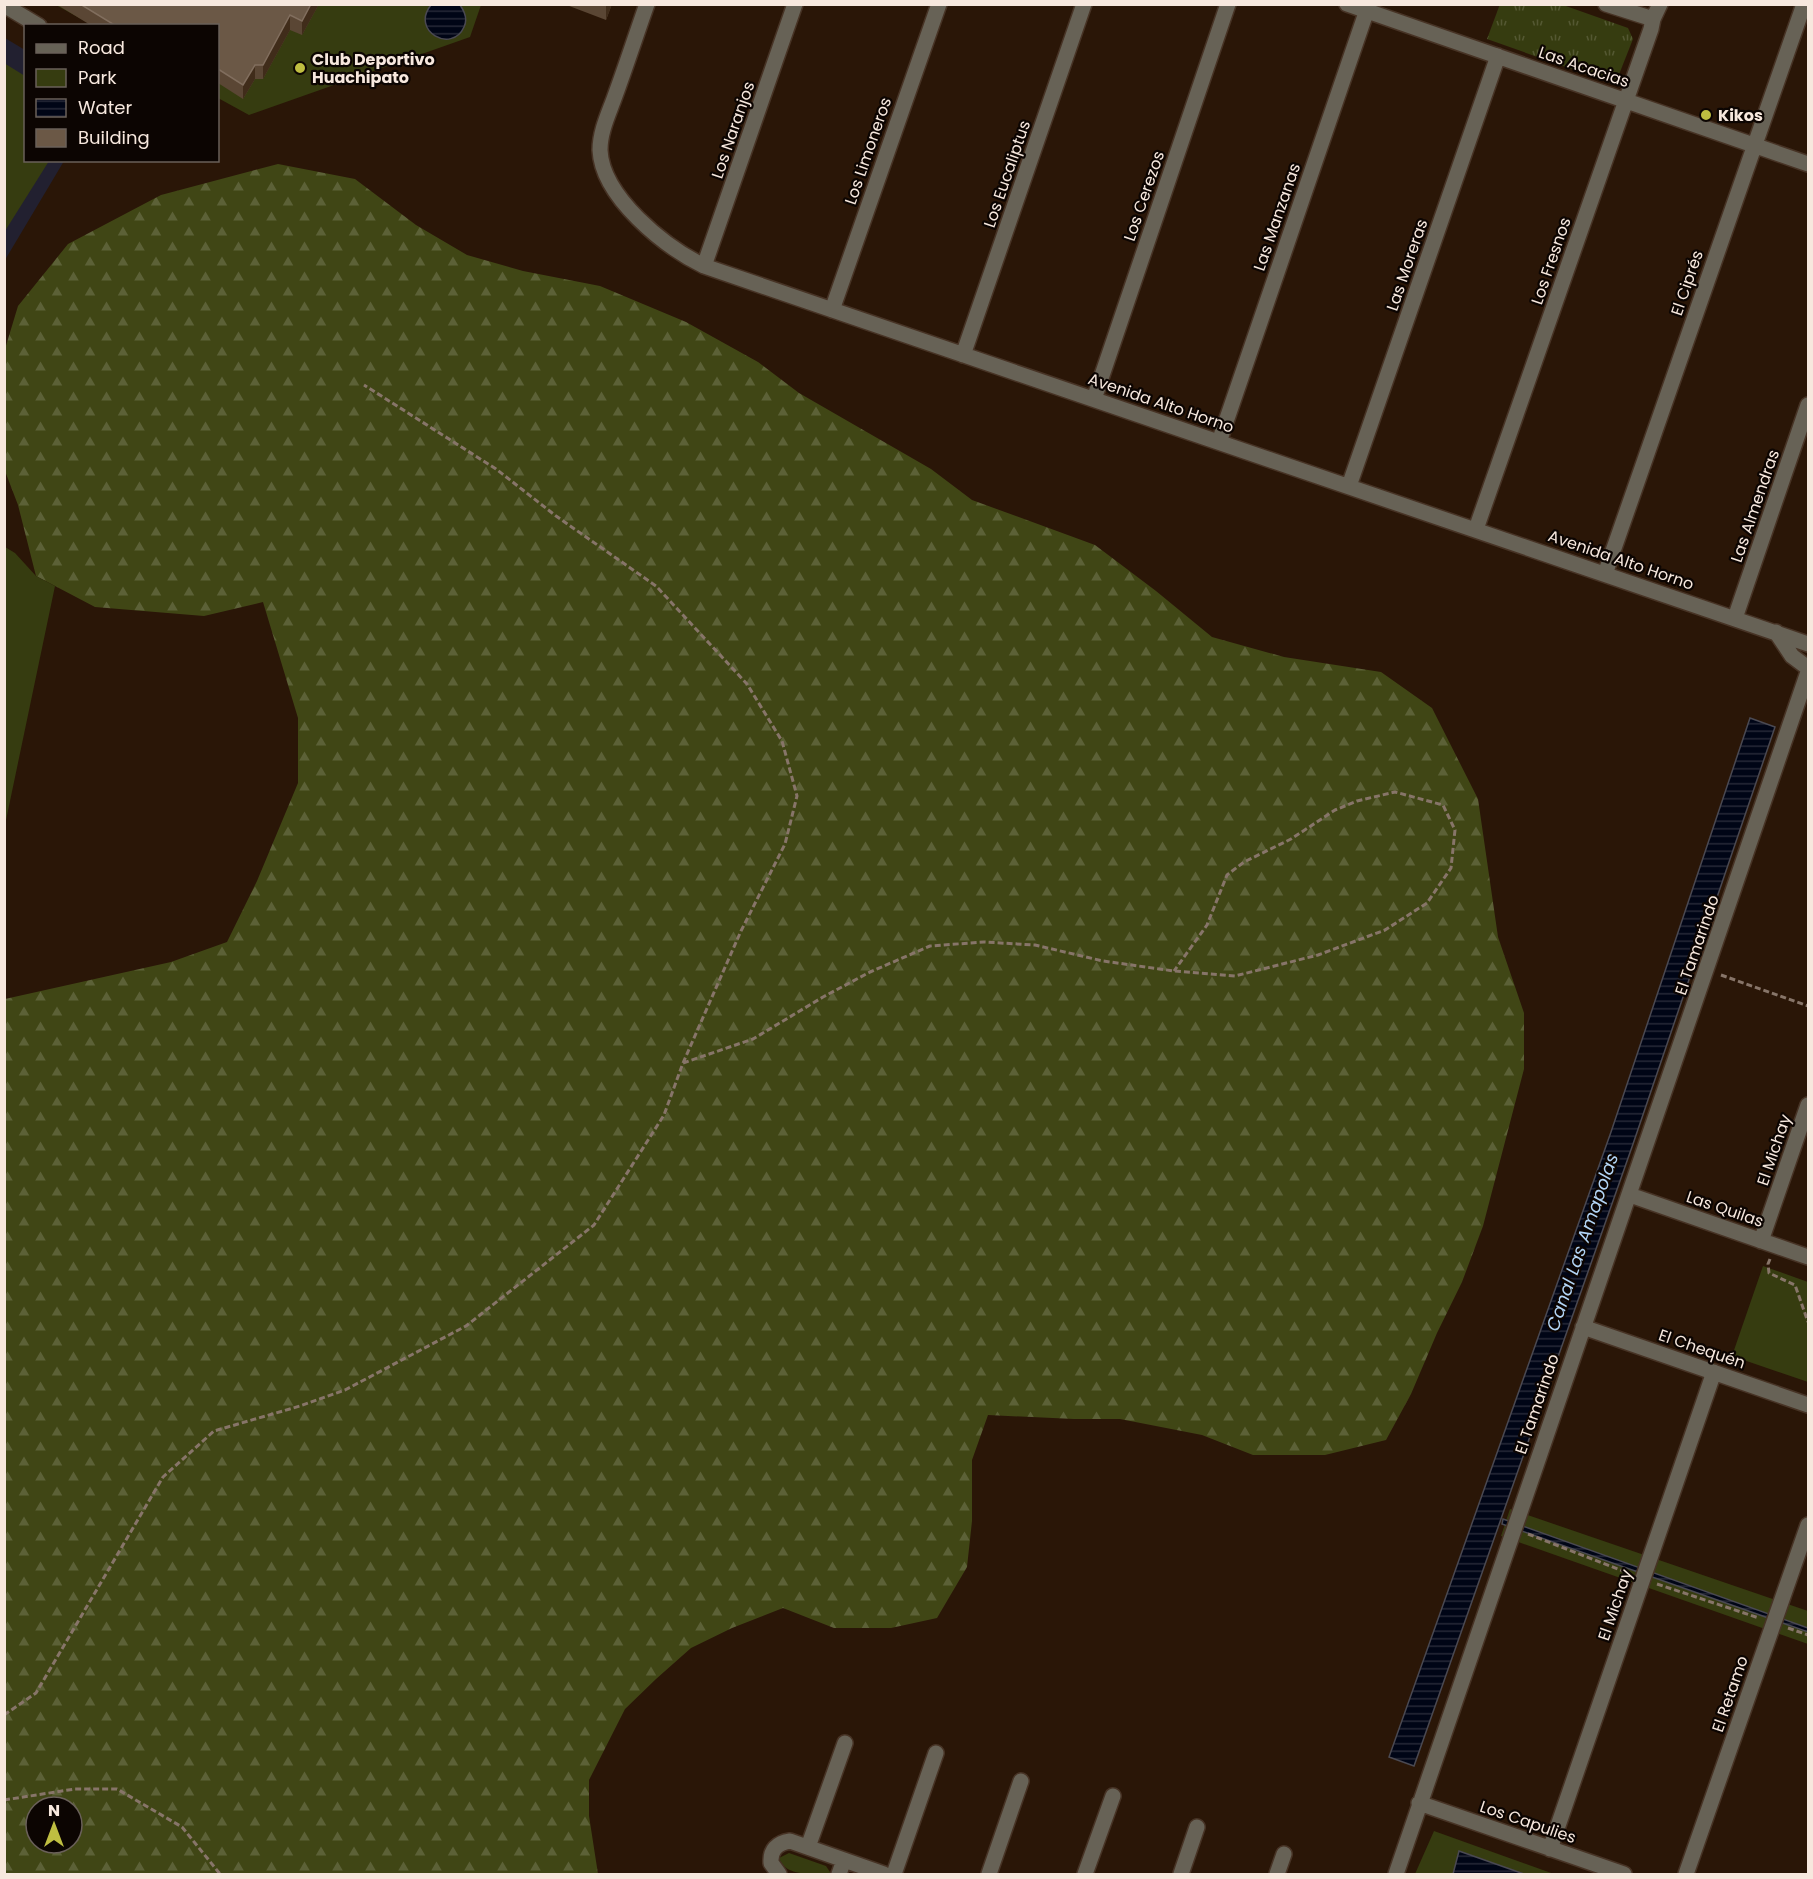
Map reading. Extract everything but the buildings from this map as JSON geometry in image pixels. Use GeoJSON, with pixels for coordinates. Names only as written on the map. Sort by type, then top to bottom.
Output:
{"type":"FeatureCollection","features":[{"type":"Feature","properties":{"kind":"street","name":"Avenida Alto Horno"},"geometry":{"type":"LineString","coordinates":[[647,4],[602,133],[600,151],[604,167],[627,205],[654,235],[704,266],[1809,644]]}},
{"type":"Feature","properties":{"kind":"street","name":"Los Naranjos"},"geometry":{"type":"LineString","coordinates":[[704,266],[795,4]]}},
{"type":"Feature","properties":{"kind":"street","name":"Los Limoneros"},"geometry":{"type":"LineString","coordinates":[[832,310],[939,4]]}},
{"type":"Feature","properties":{"kind":"street","name":"Los Eucaliptus"},"geometry":{"type":"LineString","coordinates":[[963,355],[1084,4]]}},
{"type":"Feature","properties":{"kind":"street","name":"Los Cerezos"},"geometry":{"type":"LineString","coordinates":[[1094,399],[1228,4]]}},
{"type":"Feature","properties":{"kind":"street","name":"Las Acacias"},"geometry":{"type":"LineString","coordinates":[[1347,4],[1368,8],[1498,56],[1809,164]]}},
{"type":"Feature","properties":{"kind":"street"},"geometry":{"type":"LineString","coordinates":[[1606,4],[1653,19]]}},
{"type":"Feature","properties":{"kind":"street","name":"Los Fresnos"},"geometry":{"type":"LineString","coordinates":[[1476,530],[1660,4]]}},
{"type":"Feature","properties":{"kind":"street","name":"El Ciprés"},"geometry":{"type":"LineString","coordinates":[[1605,574],[1804,4]]}},
{"type":"Feature","properties":{"kind":"street"},"geometry":{"type":"LineString","coordinates":[[4,5],[36,24]]}},
{"type":"Feature","properties":{"kind":"street","name":"Las Manzanas"},"geometry":{"type":"LineString","coordinates":[[1219,442],[1368,8]]}},
{"type":"Feature","properties":{"kind":"street","name":"Las Moreras"},"geometry":{"type":"LineString","coordinates":[[1349,486],[1498,56]]}},
{"type":"Feature","properties":{"kind":"street","name":"Las Almendras"},"geometry":{"type":"LineString","coordinates":[[1735,618],[1809,405]]}},
{"type":"Feature","properties":{"kind":"street"},"geometry":{"type":"LineString","coordinates":[[1776,632],[1792,656],[1809,670]]}},
{"type":"Feature","properties":{"kind":"street","name":"El Tamarindo"},"geometry":{"type":"LineString","coordinates":[[1396,1875],[1513,1528],[1708,970],[1809,670]]}},
{"type":"Feature","properties":{"kind":"street","name":"El Michay"},"geometry":{"type":"LineString","coordinates":[[1768,1243],[1809,1105]]}},
{"type":"Feature","properties":{"kind":"street","name":"Las Quilas"},"geometry":{"type":"LineString","coordinates":[[1630,1195],[1809,1257]]}},
{"type":"Feature","properties":{"kind":"street","name":"El Chequén"},"geometry":{"type":"LineString","coordinates":[[1583,1327],[1809,1405]]}},
{"type":"Feature","properties":{"kind":"street","name":"El Michay"},"geometry":{"type":"LineString","coordinates":[[1550,1849],[1714,1372]]}},
{"type":"Feature","properties":{"kind":"street","name":"El Retamo"},"geometry":{"type":"LineString","coordinates":[[1686,1875],[1809,1525]]}},
{"type":"Feature","properties":{"kind":"street"},"geometry":{"type":"LineString","coordinates":[[808,1847],[845,1743]]}},
{"type":"Feature","properties":{"kind":"street"},"geometry":{"type":"LineString","coordinates":[[894,1875],[936,1753]]}},
{"type":"Feature","properties":{"kind":"street"},"geometry":{"type":"LineString","coordinates":[[989,1875],[1021,1781]]}},
{"type":"Feature","properties":{"kind":"street"},"geometry":{"type":"LineString","coordinates":[[1085,1875],[1113,1796]]}},
{"type":"Feature","properties":{"kind":"street","name":"Los Capulies"},"geometry":{"type":"LineString","coordinates":[[1419,1803],[1624,1875]]}},
{"type":"Feature","properties":{"kind":"street"},"geometry":{"type":"LineString","coordinates":[[1181,1875],[1197,1827]]}},
{"type":"Feature","properties":{"kind":"street"},"geometry":{"type":"LineString","coordinates":[[779,1875],[771,1863],[771,1854],[777,1846],[790,1841],[808,1847],[842,1867],[884,1875]]}},
{"type":"Feature","properties":{"kind":"street"},"geometry":{"type":"LineString","coordinates":[[1276,1875],[1284,1854]]}},
{"type":"Feature","properties":{"kind":"path"},"geometry":{"type":"LineString","coordinates":[[4,1715],[36,1693],[163,1477],[214,1431],[300,1406],[345,1390],[466,1326],[594,1225],[664,1115],[683,1063],[741,931],[785,844],[797,796],[782,741],[747,684],[656,586],[556,516],[496,469],[364,386]]}},
{"type":"Feature","properties":{"kind":"path"},"geometry":{"type":"LineString","coordinates":[[683,1063],[753,1039],[870,972],[930,946],[984,942],[1035,945],[1102,961],[1174,971],[1235,976],[1318,955],[1385,930],[1427,903],[1451,868],[1455,830],[1443,805],[1395,792],[1357,801],[1335,810],[1292,839],[1244,862],[1227,874],[1207,925],[1174,971]]}},
{"type":"Feature","properties":{"kind":"path"},"geometry":{"type":"LineString","coordinates":[[1708,970],[1809,1006]]}},
{"type":"Feature","properties":{"kind":"path"},"geometry":{"type":"LineString","coordinates":[[1768,1243],[1769,1273],[1795,1285],[1809,1322]]}},
{"type":"Feature","properties":{"kind":"path"},"geometry":{"type":"LineString","coordinates":[[1513,1528],[1643,1579],[1809,1635]]}},
{"type":"Feature","properties":{"kind":"path"},"geometry":{"type":"LineString","coordinates":[[4,1800],[75,1789],[117,1789],[182,1827],[220,1875]]}},
{"type":"Feature","properties":{"kind":"shaded area"},"geometry":{"type":"Polygon","coordinates":[[[5,38],[24,49],[24,162],[63,162],[5,260],[5,38]]]}},
{"type":"Feature","properties":{"kind":"green space"},"geometry":{"type":"Polygon","coordinates":[[[1500,4],[1563,5],[1628,28],[1633,39],[1618,77],[1611,83],[1487,39],[1500,4]]]}},
{"type":"Feature","properties":{"kind":"green space","name":"Club Deportivo Huachipato"},"geometry":{"type":"Polygon","coordinates":[[[56,5],[481,5],[470,37],[249,115],[219,99],[219,24],[90,24],[56,5]]]}},
{"type":"Feature","properties":{"kind":"green space"},"geometry":{"type":"Polygon","coordinates":[[[4,63],[24,75],[24,162],[48,162],[5,231],[4,63]]]}},
{"type":"Feature","properties":{"kind":"green space"},"geometry":{"type":"Polygon","coordinates":[[[278,164],[355,179],[416,225],[467,255],[523,271],[600,286],[686,322],[758,362],[799,393],[931,469],[972,500],[1095,545],[1212,637],[1284,657],[1381,672],[1432,708],[1478,799],[1498,937],[1524,1013],[1524,1069],[1483,1226],[1462,1282],[1411,1394],[1386,1440],[1325,1455],[1253,1455],[1202,1435],[1120,1419],[988,1415],[972,1460],[972,1521],[967,1567],[937,1618],[891,1628],[834,1628],[783,1608],[732,1628],[691,1648],[625,1709],[589,1780],[589,1816],[598,1874],[5,1874],[5,999],[171,962],[227,942],[257,881],[298,783],[298,718],[263,602],[204,616],[95,607],[36,576],[18,505],[5,471],[5,349],[18,306],[68,244],[161,195],[278,164]]]}},
{"type":"Feature","properties":{"kind":"green space"},"geometry":{"type":"Polygon","coordinates":[[[5,547],[15,553],[36,576],[55,586],[5,825],[5,547]]]}},
{"type":"Feature","properties":{"kind":"green space"},"geometry":{"type":"Polygon","coordinates":[[[1763,1266],[1808,1282],[1808,1382],[1732,1356],[1763,1266]]]}},
{"type":"Feature","properties":{"kind":"green space"},"geometry":{"type":"Polygon","coordinates":[[[1510,1509],[1808,1611],[1808,1644],[1501,1536],[1510,1509]]]}},
{"type":"Feature","properties":{"kind":"green space"},"geometry":{"type":"Polygon","coordinates":[[[1434,1831],[1554,1874],[1415,1874],[1434,1831]]]}},
{"type":"Feature","properties":{"kind":"green space"},"geometry":{"type":"Polygon","coordinates":[[[789,1853],[826,1866],[830,1874],[808,1874],[787,1869],[779,1858],[789,1853]]]}},
{"type":"Feature","properties":{"kind":"water"},"geometry":{"type":"Polygon","coordinates":[[[431,5],[460,5],[465,13],[466,21],[458,35],[451,39],[443,39],[429,31],[426,15],[431,5]]]}},
{"type":"Feature","properties":{"kind":"water","name":"Canal Las Amapolas"},"geometry":{"type":"Polygon","coordinates":[[[1750,718],[1775,727],[1633,1144],[1414,1766],[1389,1757],[1611,1132],[1750,718]]]}},
{"type":"Feature","properties":{"kind":"water"},"geometry":{"type":"Polygon","coordinates":[[[1503,1519],[1808,1628],[1808,1632],[1502,1524],[1503,1519]]]}},
{"type":"Feature","properties":{"kind":"water"},"geometry":{"type":"Polygon","coordinates":[[[1459,1851],[1524,1874],[1453,1874],[1459,1851]]]}},
{"type":"Feature","properties":{"kind":"place","name":"Club Deportivo Huachipato"},"geometry":{"type":"Point","coordinates":[300,68]}},
{"type":"Feature","properties":{"kind":"place","name":"Kikos"},"geometry":{"type":"Point","coordinates":[1706,115]}}]}
